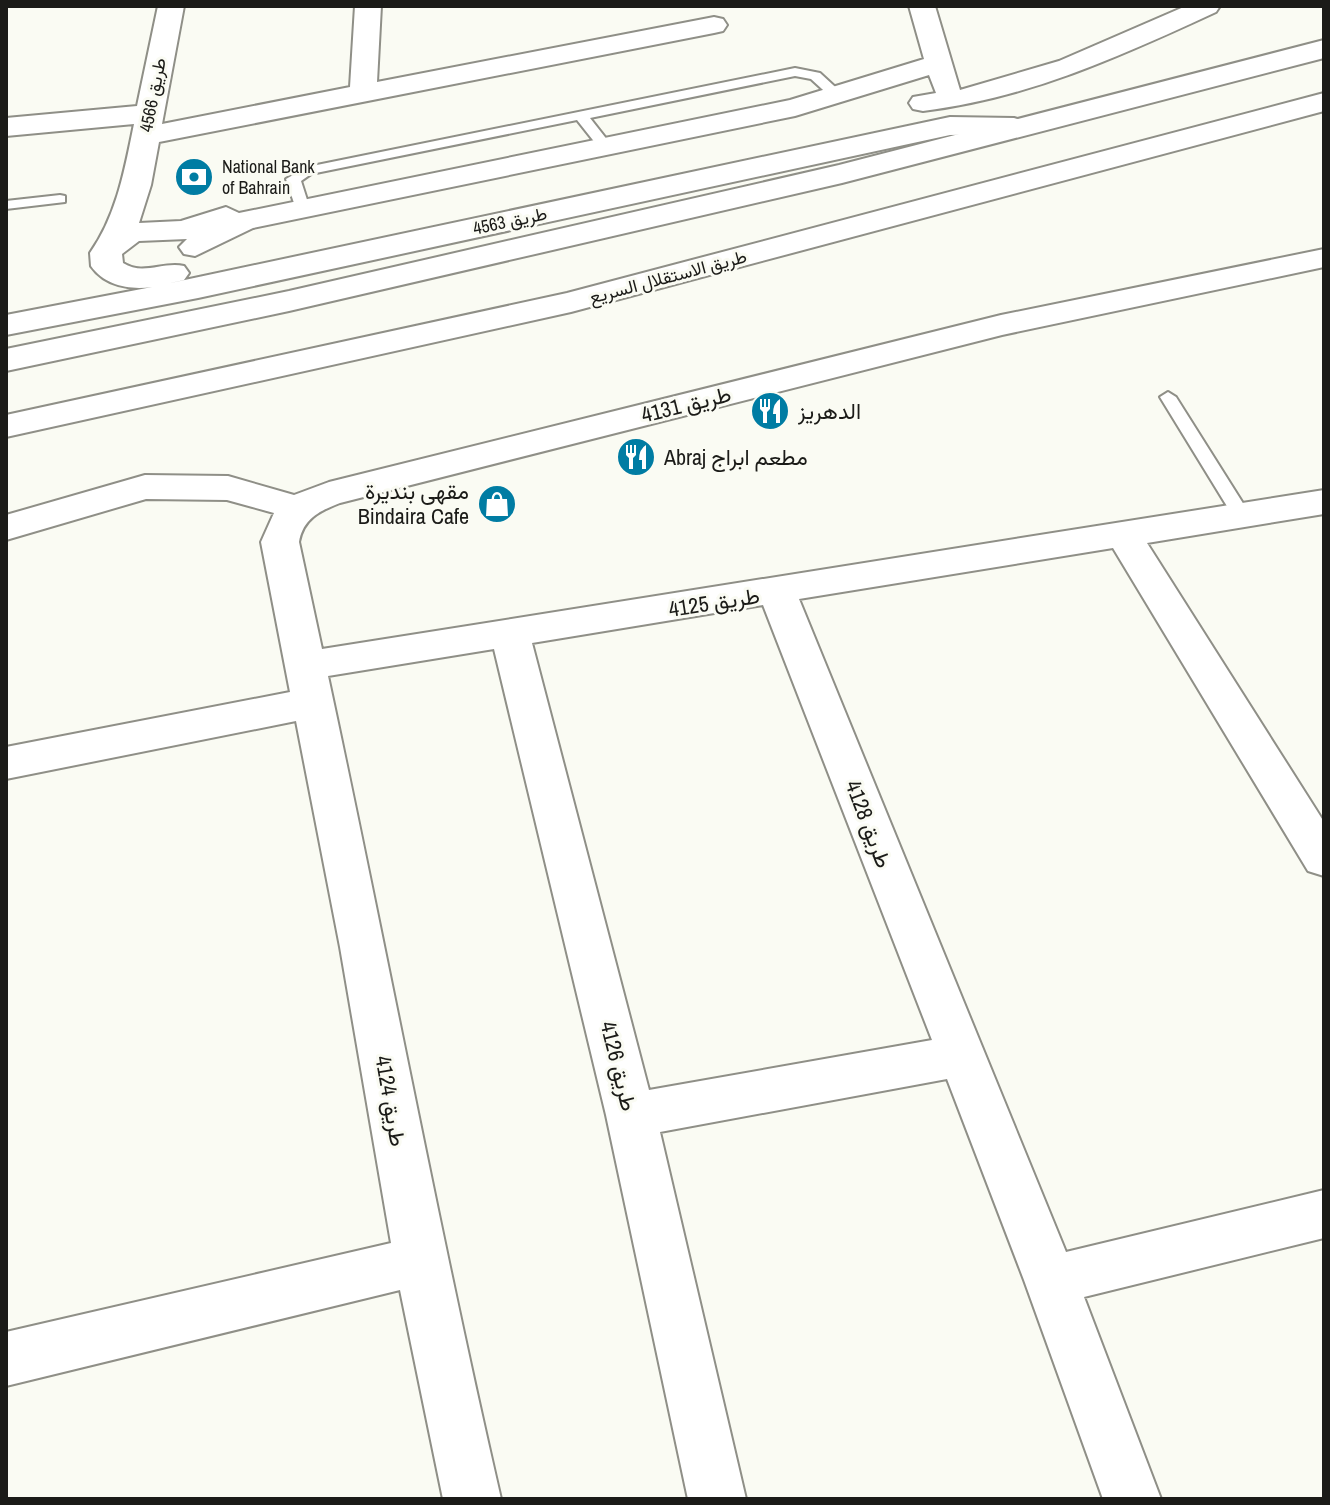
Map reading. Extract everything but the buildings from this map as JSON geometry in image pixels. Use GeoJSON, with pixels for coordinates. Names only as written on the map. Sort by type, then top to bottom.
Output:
{"type":"FeatureCollection","features":[{"type":"Feature","properties":{"kind":"main road"},"geometry":{"type":"LineString","coordinates":[[6,360],[571,237],[842,174],[1324,49]]}},
{"type":"Feature","properties":{"kind":"main road"},"geometry":{"type":"LineString","coordinates":[[1139,151],[1206,114],[1324,77]]}},
{"type":"Feature","properties":{"kind":"main road","name":"طريق الاستقلال السريع"},"geometry":{"type":"LineString","coordinates":[[6,426],[571,302],[1324,102]]}},
{"type":"Feature","properties":{"kind":"street","name":"طريق 4566"},"geometry":{"type":"LineString","coordinates":[[111,250],[136,185],[171,6]]}},
{"type":"Feature","properties":{"kind":"street"},"geometry":{"type":"LineString","coordinates":[[365,94],[363,81],[368,6]]}},
{"type":"Feature","properties":{"kind":"street"},"geometry":{"type":"LineString","coordinates":[[922,6],[952,101]]}},
{"type":"Feature","properties":{"kind":"street"},"geometry":{"type":"LineString","coordinates":[[751,116],[952,101],[1060,73],[1207,6]]}},
{"type":"Feature","properties":{"kind":"street"},"geometry":{"type":"LineString","coordinates":[[6,127],[146,125],[365,94],[714,25]]}},
{"type":"Feature","properties":{"kind":"street"},"geometry":{"type":"LineString","coordinates":[[18,323],[81,284],[111,250],[137,232],[182,240],[243,221],[838,96],[938,64]]}},
{"type":"Feature","properties":{"kind":"street","name":"طريق 4563"},"geometry":{"type":"LineString","coordinates":[[18,323],[950,126],[1014,127]]}},
{"type":"Feature","properties":{"kind":"street"},"geometry":{"type":"LineString","coordinates":[[136,185],[142,208],[182,240],[225,266],[288,268]]}},
{"type":"Feature","properties":{"kind":"street"},"geometry":{"type":"LineString","coordinates":[[111,250],[113,272],[146,279],[172,273],[190,261],[182,240]]}},
{"type":"Feature","properties":{"kind":"street","name":"طريق 4131"},"geometry":{"type":"LineString","coordinates":[[299,508],[329,494],[1001,325],[1324,258]]}},
{"type":"Feature","properties":{"kind":"street"},"geometry":{"type":"LineString","coordinates":[[6,528],[145,487],[228,488],[299,508]]}},
{"type":"Feature","properties":{"kind":"street","name":"طريق 4125"},"geometry":{"type":"LineString","coordinates":[[6,763],[510,635],[1324,502]]}},
{"type":"Feature","properties":{"kind":"street"},"geometry":{"type":"LineString","coordinates":[[299,508],[281,530],[280,542],[308,685]]}},
{"type":"Feature","properties":{"kind":"street"},"geometry":{"type":"LineString","coordinates":[[1124,536],[1310,806],[1324,859]]}},
{"type":"Feature","properties":{"kind":"street","name":"طريق 4128"},"geometry":{"type":"LineString","coordinates":[[777,592],[1051,1280],[1132,1499]]}},
{"type":"Feature","properties":{"kind":"street","name":"طريق 4126"},"geometry":{"type":"LineString","coordinates":[[510,635],[631,1115],[717,1499]]}},
{"type":"Feature","properties":{"kind":"street","name":"طريق 4124"},"geometry":{"type":"LineString","coordinates":[[308,685],[363,947],[420,1261],[472,1499]]}},
{"type":"Feature","properties":{"kind":"street"},"geometry":{"type":"LineString","coordinates":[[631,1115],[960,1056]]}},
{"type":"Feature","properties":{"kind":"street"},"geometry":{"type":"LineString","coordinates":[[1051,1280],[1324,1214]]}},
{"type":"Feature","properties":{"kind":"street"},"geometry":{"type":"LineString","coordinates":[[6,1359],[420,1261]]}},
{"type":"Feature","properties":{"kind":"lane"},"geometry":{"type":"LineString","coordinates":[[316,205],[293,183],[301,173],[795,72],[815,76],[838,96]]}},
{"type":"Feature","properties":{"kind":"lane"},"geometry":{"type":"LineString","coordinates":[[581,116],[605,146]]}},
{"type":"Feature","properties":{"kind":"lane"},"geometry":{"type":"LineString","coordinates":[[6,205],[60,199]]}},
{"type":"Feature","properties":{"kind":"lane"},"geometry":{"type":"LineString","coordinates":[[1168,397],[1242,516]]}},
{"type":"Feature","properties":{"kind":"place","name":"National Bank of Bahrain"},"geometry":{"type":"Point","coordinates":[194,177]}},
{"type":"Feature","properties":{"kind":"place","name":"الدهريز"},"geometry":{"type":"Point","coordinates":[770,411]}},
{"type":"Feature","properties":{"kind":"place","name":"Abraj مطعم ابراج"},"geometry":{"type":"Point","coordinates":[636,457]}},
{"type":"Feature","properties":{"kind":"place","name":"مقهى بنديرة Bindaira Cafe"},"geometry":{"type":"Point","coordinates":[497,504]}}]}
